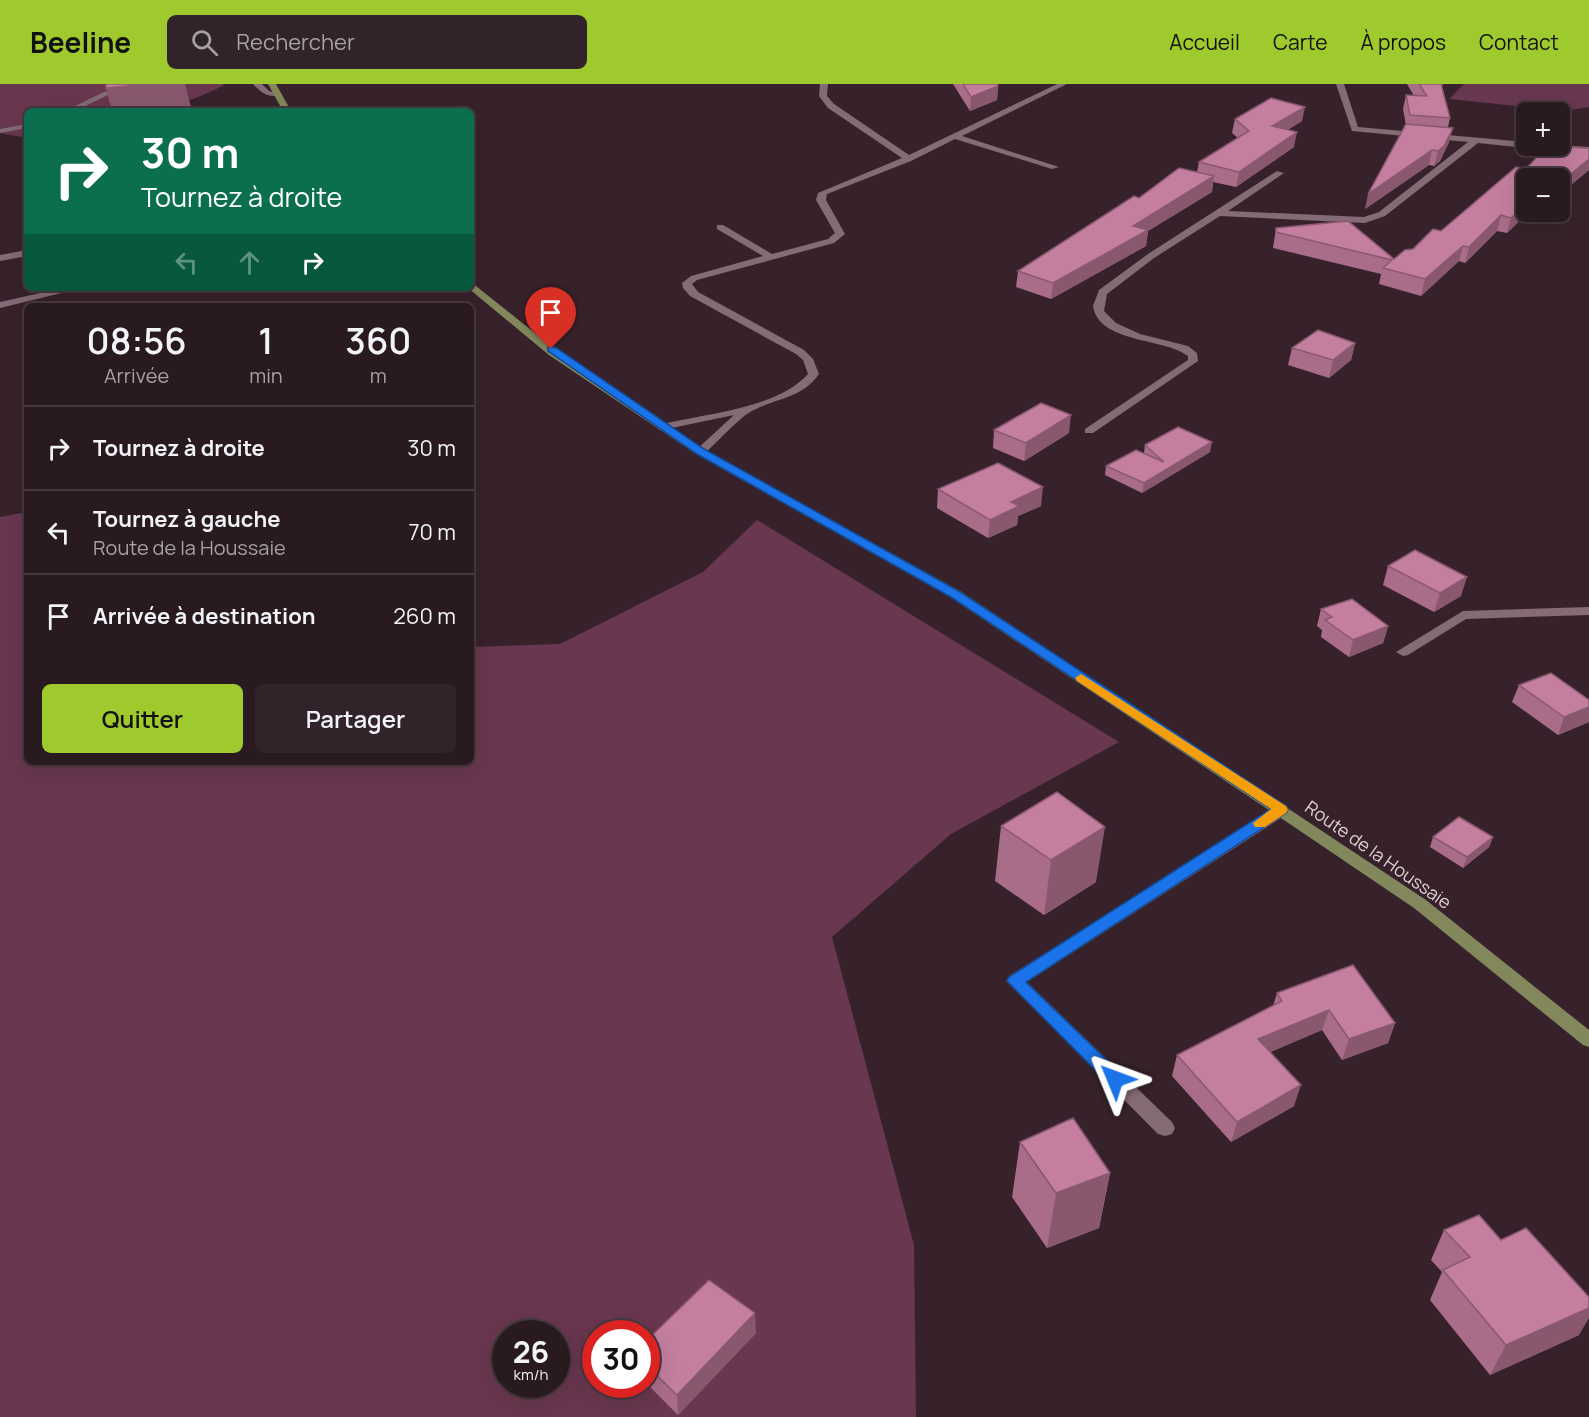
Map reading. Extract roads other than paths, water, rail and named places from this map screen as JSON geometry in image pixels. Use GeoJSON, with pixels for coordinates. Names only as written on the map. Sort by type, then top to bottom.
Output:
{"type":"FeatureCollection","features":[{"type":"Feature","properties":{"kind":"main road"},"geometry":{"type":"LineString","coordinates":[[272,84],[285,108]]}},
{"type":"Feature","properties":{"kind":"main road","name":"Route de la Houssaie"},"geometry":{"type":"LineString","coordinates":[[474,288],[496,309],[700,452],[955,594],[1281,810],[1420,904],[1589,1040]]}},
{"type":"Feature","properties":{"kind":"street"},"geometry":{"type":"LineString","coordinates":[[256,84],[267,93],[277,94]]}},
{"type":"Feature","properties":{"kind":"street"},"geometry":{"type":"LineString","coordinates":[[824,84],[823,96],[831,106],[908,159]]}},
{"type":"Feature","properties":{"kind":"street"},"geometry":{"type":"LineString","coordinates":[[663,427],[747,409],[805,386],[813,374],[812,366],[801,352],[694,294],[688,288],[687,283],[694,278],[831,241],[840,234],[820,195],[848,180],[908,159],[1063,84]]}},
{"type":"Feature","properties":{"kind":"street"},"geometry":{"type":"LineString","coordinates":[[1340,84],[1355,129],[1516,143]]}},
{"type":"Feature","properties":{"kind":"street"},"geometry":{"type":"LineString","coordinates":[[956,137],[1055,167]]}},
{"type":"Feature","properties":{"kind":"street"},"geometry":{"type":"LineString","coordinates":[[1220,213],[1365,220],[1382,214],[1476,140]]}},
{"type":"Feature","properties":{"kind":"street"},"geometry":{"type":"LineString","coordinates":[[1570,148],[1589,150]]}},
{"type":"Feature","properties":{"kind":"street"},"geometry":{"type":"LineString","coordinates":[[1089,431],[1193,361],[1193,355],[1184,348],[1117,329],[1110,324],[1099,311],[1099,300],[1103,292],[1151,256],[1280,173]]}},
{"type":"Feature","properties":{"kind":"street"},"geometry":{"type":"LineString","coordinates":[[720,227],[771,257]]}},
{"type":"Feature","properties":{"kind":"street"},"geometry":{"type":"LineString","coordinates":[[0,305],[63,291]]}},
{"type":"Feature","properties":{"kind":"street"},"geometry":{"type":"LineString","coordinates":[[700,452],[747,409]]}},
{"type":"Feature","properties":{"kind":"street"},"geometry":{"type":"LineString","coordinates":[[1403,652],[1463,615],[1589,611]]}},
{"type":"Feature","properties":{"kind":"street"},"geometry":{"type":"LineString","coordinates":[[1165,1128],[1015,981],[1281,810]]}},
{"type":"Feature","properties":{"kind":"lane"},"geometry":{"type":"LineString","coordinates":[[75,108],[106,93],[151,84]]}},
{"type":"Feature","properties":{"kind":"lane"},"geometry":{"type":"LineString","coordinates":[[0,131],[24,127]]}},
{"type":"Feature","properties":{"kind":"lane"},"geometry":{"type":"LineString","coordinates":[[0,258],[24,254]]}}]}
